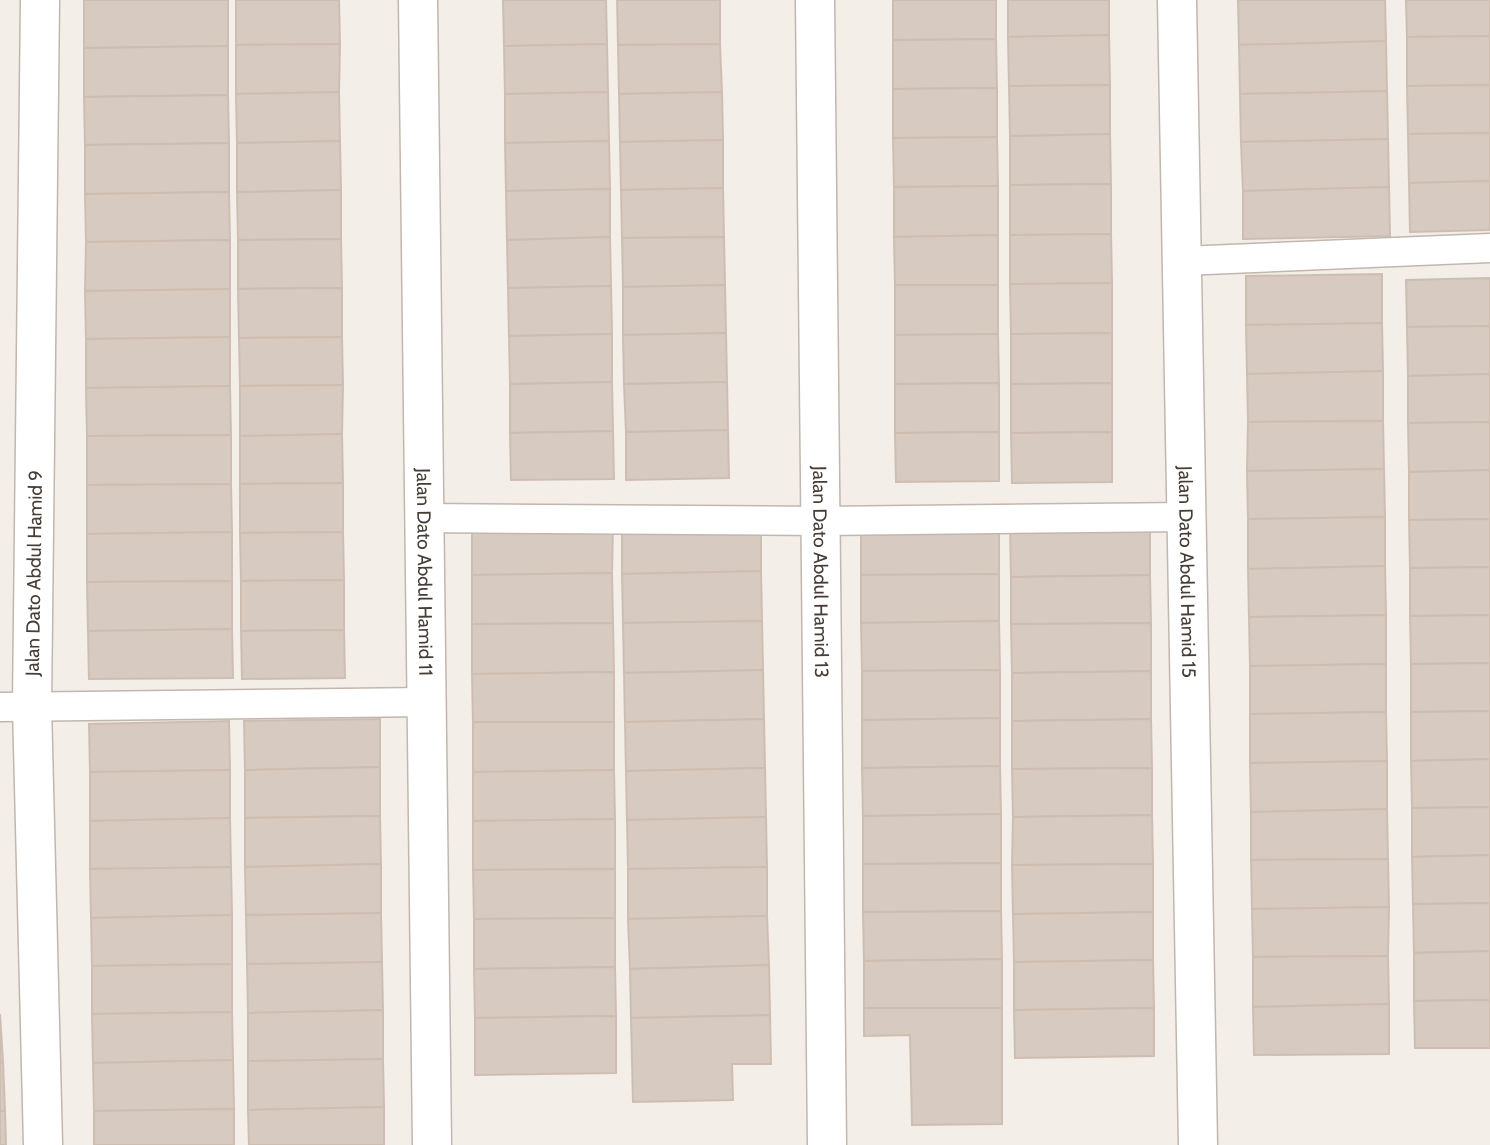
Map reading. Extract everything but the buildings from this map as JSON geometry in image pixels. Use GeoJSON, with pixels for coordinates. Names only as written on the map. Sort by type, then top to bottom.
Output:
{"type":"FeatureCollection","features":[{"type":"Feature","properties":{"kind":"street","name":"Jalan Dato Abdul Hamid 9"},"geometry":{"type":"LineString","coordinates":[[40,0],[16,706],[43,1145]]}},
{"type":"Feature","properties":{"kind":"street","name":"Jalan Dato Abdul Hamid 11"},"geometry":{"type":"LineString","coordinates":[[418,0],[432,1145]]}},
{"type":"Feature","properties":{"kind":"street","name":"Jalan Dato Abdul Hamid 13"},"geometry":{"type":"LineString","coordinates":[[815,0],[827,1145]]}},
{"type":"Feature","properties":{"kind":"street","name":"Jalan Dato Abdul Hamid 15"},"geometry":{"type":"LineString","coordinates":[[1177,0],[1198,1145]]}},
{"type":"Feature","properties":{"kind":"lane"},"geometry":{"type":"LineString","coordinates":[[1182,261],[1490,248]]}},
{"type":"Feature","properties":{"kind":"lane"},"geometry":{"type":"LineString","coordinates":[[424,519],[1187,517]]}},
{"type":"Feature","properties":{"kind":"lane"},"geometry":{"type":"LineString","coordinates":[[16,706],[426,702]]}}]}
